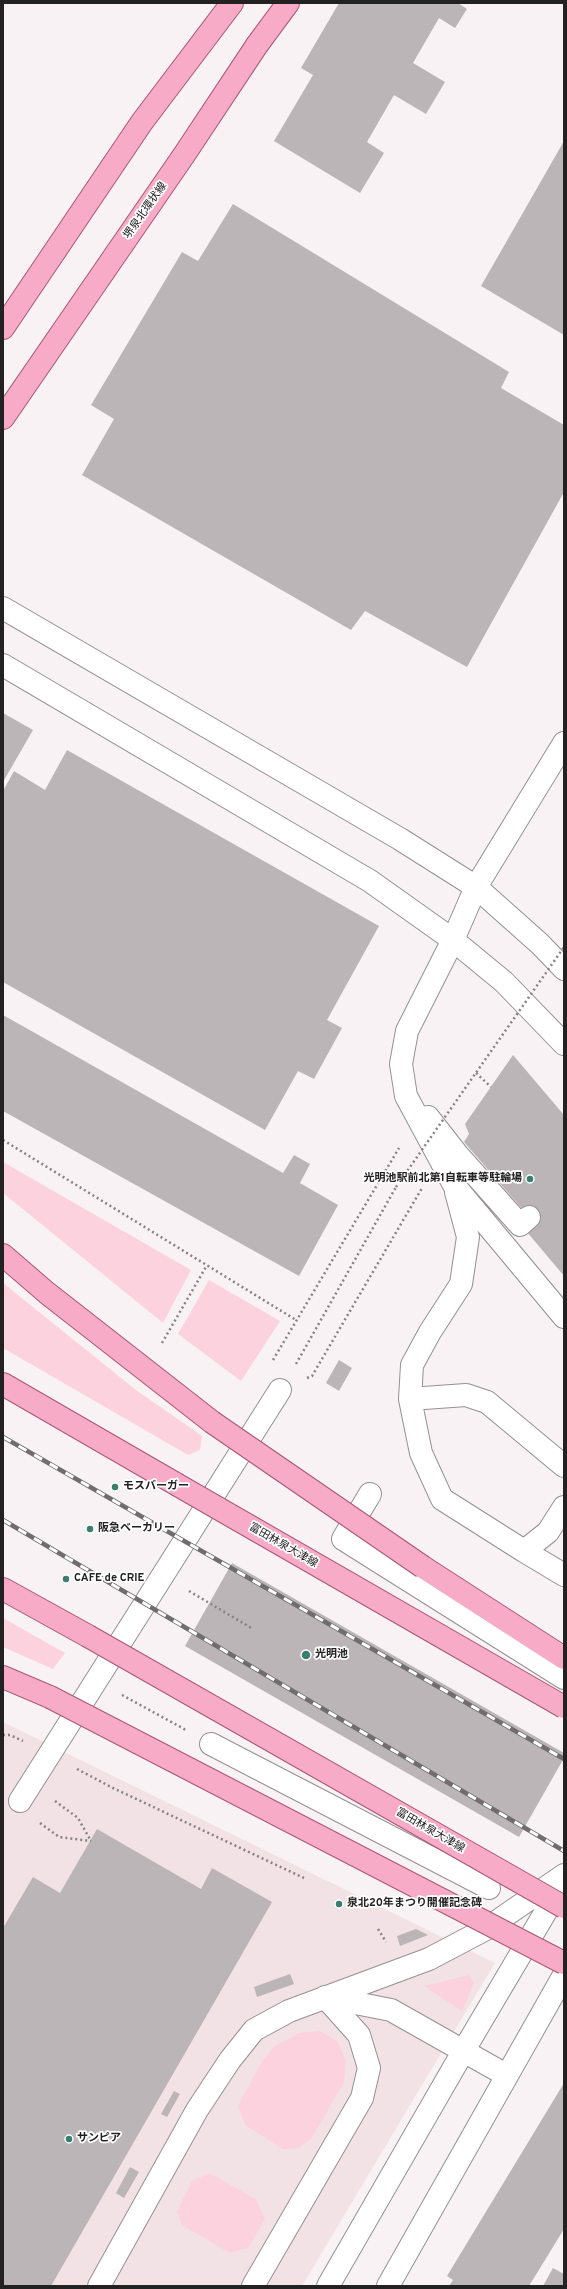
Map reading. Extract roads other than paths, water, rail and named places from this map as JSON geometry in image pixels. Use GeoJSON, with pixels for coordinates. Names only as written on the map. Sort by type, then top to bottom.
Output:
{"type":"FeatureCollection","features":[{"type":"Feature","properties":{"kind":"main road"},"geometry":{"type":"LineString","coordinates":[[3,328],[142,122],[232,3]]}},
{"type":"Feature","properties":{"kind":"main road","name":"堺泉北環状線"},"geometry":{"type":"LineString","coordinates":[[3,418],[184,155],[257,45],[288,3]]}},
{"type":"Feature","properties":{"kind":"main road"},"geometry":{"type":"LineString","coordinates":[[3,1255],[47,1293],[212,1422],[423,1566],[564,1658]]}},
{"type":"Feature","properties":{"kind":"main road","name":"富田林泉大津線"},"geometry":{"type":"LineString","coordinates":[[3,1384],[564,1707]]}},
{"type":"Feature","properties":{"kind":"main road","name":"富田林泉大津線"},"geometry":{"type":"LineString","coordinates":[[3,1589],[564,1907]]}},
{"type":"Feature","properties":{"kind":"main road"},"geometry":{"type":"LineString","coordinates":[[3,1677],[50,1697],[564,1963]]}},
{"type":"Feature","properties":{"kind":"street"},"geometry":{"type":"LineString","coordinates":[[3,608],[400,839],[476,887],[540,944],[564,969]]}},
{"type":"Feature","properties":{"kind":"street"},"geometry":{"type":"LineString","coordinates":[[3,665],[370,881],[453,940],[504,982],[564,1044]]}},
{"type":"Feature","properties":{"kind":"street"},"geometry":{"type":"LineString","coordinates":[[564,743],[476,887],[453,940],[407,1031],[401,1064],[406,1096],[454,1185],[564,1317]]}},
{"type":"Feature","properties":{"kind":"street"},"geometry":{"type":"LineString","coordinates":[[401,1064],[426,1114],[458,1154],[520,1225],[529,1217]]}},
{"type":"Feature","properties":{"kind":"street"},"geometry":{"type":"LineString","coordinates":[[454,1185],[468,1237],[460,1284],[430,1332],[412,1365],[410,1399],[421,1453],[442,1498],[524,1551],[564,1574]]}},
{"type":"Feature","properties":{"kind":"street"},"geometry":{"type":"LineString","coordinates":[[25,1792],[97,1681],[280,1390]]}},
{"type":"Feature","properties":{"kind":"street"},"geometry":{"type":"LineString","coordinates":[[410,1399],[466,1395],[487,1402],[564,1466]]}},
{"type":"Feature","properties":{"kind":"street"},"geometry":{"type":"LineString","coordinates":[[370,1494],[343,1539],[564,1678]]}},
{"type":"Feature","properties":{"kind":"street"},"geometry":{"type":"LineString","coordinates":[[524,1551],[548,1532],[564,1508]]}},
{"type":"Feature","properties":{"kind":"street"},"geometry":{"type":"LineString","coordinates":[[211,1744],[489,1888]]}},
{"type":"Feature","properties":{"kind":"street"},"geometry":{"type":"LineString","coordinates":[[99,2286],[197,2110],[230,2060],[254,2030],[289,2011],[429,1959],[486,1929],[528,1902],[564,1875]]}},
{"type":"Feature","properties":{"kind":"street"},"geometry":{"type":"LineString","coordinates":[[328,2286],[464,2050],[564,1881]]}},
{"type":"Feature","properties":{"kind":"street"},"geometry":{"type":"LineString","coordinates":[[388,2286],[506,2075],[564,1975]]}},
{"type":"Feature","properties":{"kind":"street"},"geometry":{"type":"LineString","coordinates":[[325,1997],[391,2010],[506,2075]]}},
{"type":"Feature","properties":{"kind":"street"},"geometry":{"type":"LineString","coordinates":[[252,2286],[362,2098],[369,2068],[359,2035],[325,1997]]}},
{"type":"Feature","properties":{"kind":"railway"},"geometry":{"type":"LineString","coordinates":[[3,1437],[564,1759]]}},
{"type":"Feature","properties":{"kind":"railway"},"geometry":{"type":"LineString","coordinates":[[3,1520],[564,1851]]}},
{"type":"Feature","properties":{"kind":"place","name":"光明池駅前北第1自転車等駐輪場"},"geometry":{"type":"Point","coordinates":[530,1179]}},
{"type":"Feature","properties":{"kind":"place","name":"モスバーガー"},"geometry":{"type":"Point","coordinates":[115,1487]}},
{"type":"Feature","properties":{"kind":"place","name":"阪急ベーカリー"},"geometry":{"type":"Point","coordinates":[90,1529]}},
{"type":"Feature","properties":{"kind":"place","name":"CAFE de CRIE"},"geometry":{"type":"Point","coordinates":[66,1579]}},
{"type":"Feature","properties":{"kind":"place","name":"光明池"},"geometry":{"type":"Point","coordinates":[306,1655]}},
{"type":"Feature","properties":{"kind":"place","name":"泉北20年まつり開催記念碑"},"geometry":{"type":"Point","coordinates":[339,1904]}},
{"type":"Feature","properties":{"kind":"place","name":"サンピア"},"geometry":{"type":"Point","coordinates":[69,2139]}}]}
